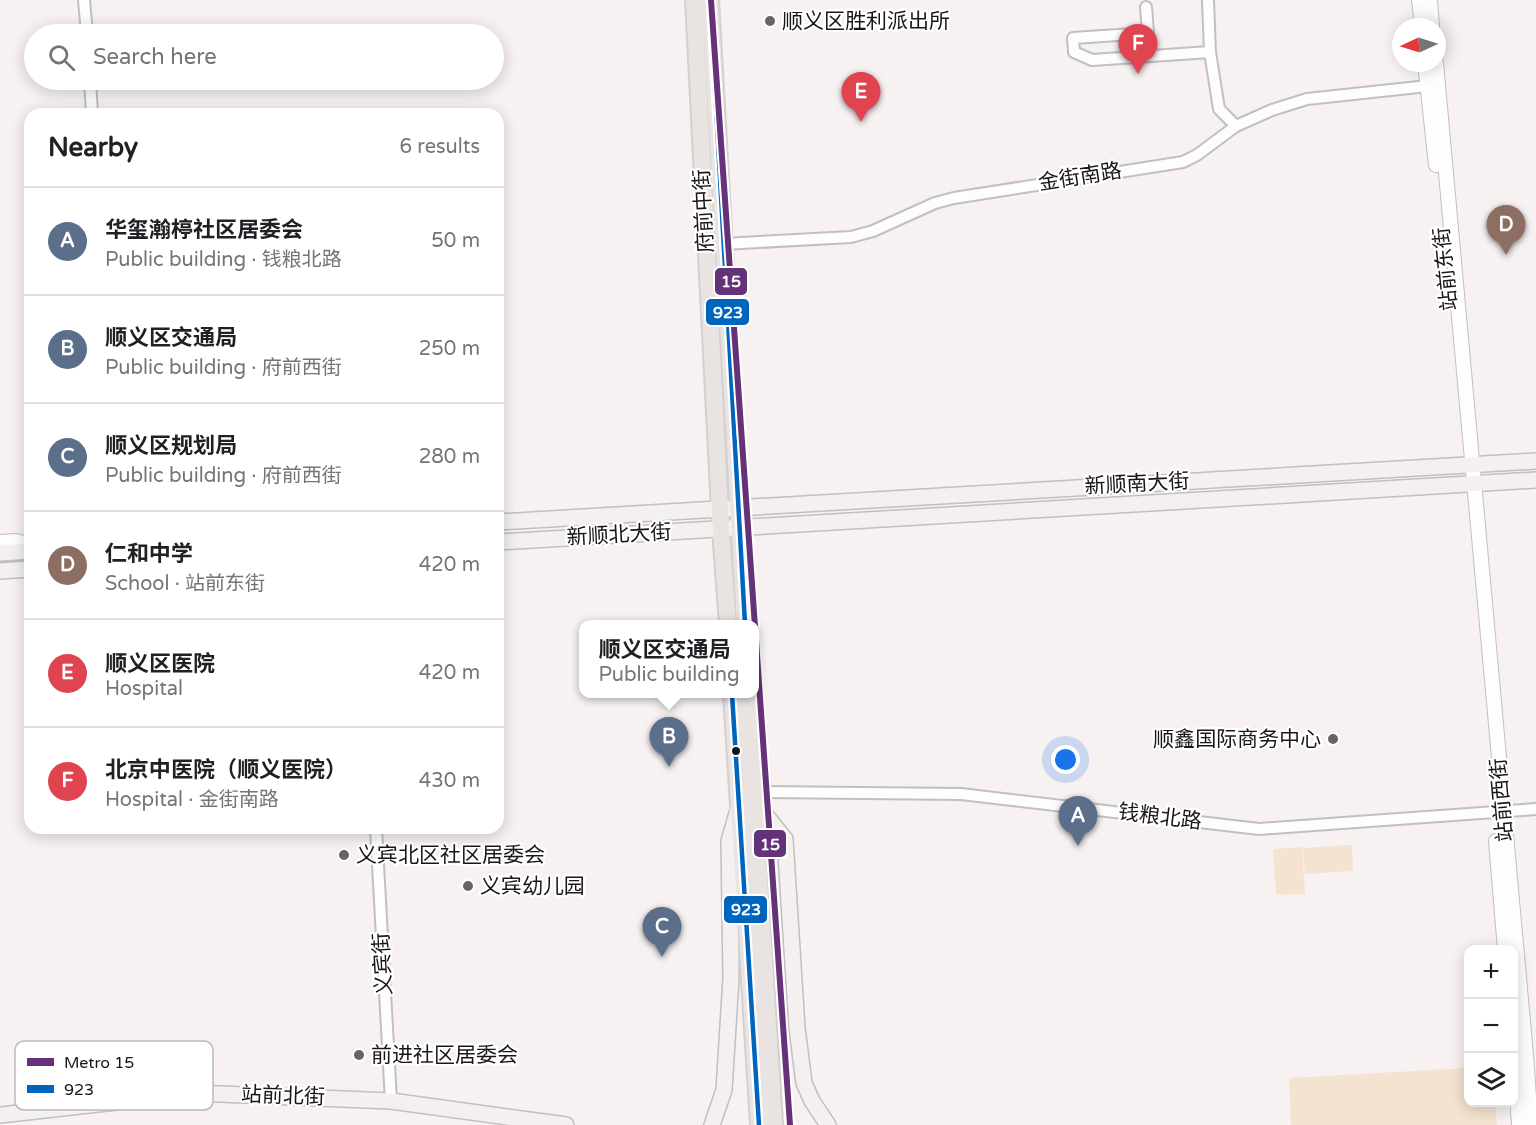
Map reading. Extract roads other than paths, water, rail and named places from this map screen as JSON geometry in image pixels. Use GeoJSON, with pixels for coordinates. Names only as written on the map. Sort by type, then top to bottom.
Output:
{"type":"FeatureCollection","features":[{"type":"Feature","properties":{"kind":"main road","name":"府前中街"},"geometry":{"type":"LineString","coordinates":[[694,0],[721,530],[728,620]]}},
{"type":"Feature","properties":{"kind":"main road","name":"府前中街"},"geometry":{"type":"LineString","coordinates":[[710,0],[745,620]]}},
{"type":"Feature","properties":{"kind":"main road","name":"新顺南大街"},"geometry":{"type":"LineString","coordinates":[[740,529],[1469,475],[1536,461]]}},
{"type":"Feature","properties":{"kind":"main road","name":"新顺南大街"},"geometry":{"type":"LineString","coordinates":[[738,508],[1469,475],[1536,480]]}},
{"type":"Feature","properties":{"kind":"main road","name":"新顺北大街"},"geometry":{"type":"LineString","coordinates":[[504,522],[738,508]]}},
{"type":"Feature","properties":{"kind":"main road","name":"新顺北大街"},"geometry":{"type":"LineString","coordinates":[[504,542],[740,529]]}},
{"type":"Feature","properties":{"kind":"main road"},"geometry":{"type":"LineString","coordinates":[[0,553],[24,551]]}},
{"type":"Feature","properties":{"kind":"main road"},"geometry":{"type":"LineString","coordinates":[[0,571],[24,571]]}},
{"type":"Feature","properties":{"kind":"main road"},"geometry":{"type":"LineString","coordinates":[[733,698],[749,800],[774,1125]]}},
{"type":"Feature","properties":{"kind":"main road"},"geometry":{"type":"LineString","coordinates":[[748,698],[759,1125]]}},
{"type":"Feature","properties":{"kind":"main road"},"geometry":{"type":"LineString","coordinates":[[712,1125],[724,1090],[731,978],[729,841],[749,800]]}},
{"type":"Feature","properties":{"kind":"main road"},"geometry":{"type":"LineString","coordinates":[[749,800],[785,839],[797,1028],[804,1083],[812,1101],[828,1125]]}},
{"type":"Feature","properties":{"kind":"main road","name":"站前北街"},"geometry":{"type":"LineString","coordinates":[[213,1094],[391,1101],[566,1125]]}},
{"type":"Feature","properties":{"kind":"main road","name":"站前北街"},"geometry":{"type":"LineString","coordinates":[[0,1115],[45,1110]]}},
{"type":"Feature","properties":{"kind":"street"},"geometry":{"type":"LineString","coordinates":[[84,0],[86,24]]}},
{"type":"Feature","properties":{"kind":"street"},"geometry":{"type":"LineString","coordinates":[[1208,0],[1210,52],[1219,109],[1236,126]]}},
{"type":"Feature","properties":{"kind":"street"},"geometry":{"type":"LineString","coordinates":[[1419,0],[1421,18]]}},
{"type":"Feature","properties":{"kind":"street"},"geometry":{"type":"LineString","coordinates":[[1430,0],[1431,18]]}},
{"type":"Feature","properties":{"kind":"street"},"geometry":{"type":"LineString","coordinates":[[1146,7],[1148,33],[1073,38],[1074,52],[1092,60],[1210,52]]}},
{"type":"Feature","properties":{"kind":"street","name":"站前东街"},"geometry":{"type":"LineString","coordinates":[[1426,72],[1469,475]]}},
{"type":"Feature","properties":{"kind":"street","name":"站前东街"},"geometry":{"type":"LineString","coordinates":[[1437,72],[1469,475]]}},
{"type":"Feature","properties":{"kind":"street","name":"金街南路"},"geometry":{"type":"LineString","coordinates":[[723,244],[850,237],[873,231],[934,203],[954,198],[1183,162],[1197,155],[1236,126],[1272,110],[1307,99],[1428,86]]}},
{"type":"Feature","properties":{"kind":"street"},"geometry":{"type":"LineString","coordinates":[[91,90],[92,108]]}},
{"type":"Feature","properties":{"kind":"street","name":"站前西街"},"geometry":{"type":"LineString","coordinates":[[1469,475],[1498,812],[1531,1125]]}},
{"type":"Feature","properties":{"kind":"street"},"geometry":{"type":"LineString","coordinates":[[0,542],[24,543]]}},
{"type":"Feature","properties":{"kind":"street"},"geometry":{"type":"LineString","coordinates":[[0,576],[24,572]]}},
{"type":"Feature","properties":{"kind":"street","name":"钱粮北路"},"geometry":{"type":"LineString","coordinates":[[749,800],[960,794],[1259,829],[1536,809]]}},
{"type":"Feature","properties":{"kind":"street","name":"站前西街"},"geometry":{"type":"LineString","coordinates":[[1498,812],[1505,945]]}},
{"type":"Feature","properties":{"kind":"street","name":"义宾街"},"geometry":{"type":"LineString","coordinates":[[376,834],[391,1101]]}},
{"type":"Feature","properties":{"kind":"street"},"geometry":{"type":"LineString","coordinates":[[1514,1053],[1520,1125]]}},
{"type":"Feature","properties":{"kind":"metro line","name":"15"},"geometry":{"type":"LineString","coordinates":[[711,0],[755,620]]}},
{"type":"Feature","properties":{"kind":"metro line","name":"15"},"geometry":{"type":"LineString","coordinates":[[759,684],[790,1125]]}},
{"type":"Feature","properties":{"kind":"place","name":"顺义区胜利派出所"},"geometry":{"type":"Point","coordinates":[770,21]}},
{"type":"Feature","properties":{"kind":"place","name":"北京中医院（顺义医院）"},"geometry":{"type":"Point","coordinates":[1138,74]}},
{"type":"Feature","properties":{"kind":"place","name":"顺义区医院"},"geometry":{"type":"Point","coordinates":[861,122]}},
{"type":"Feature","properties":{"kind":"place","name":"仁和中学"},"geometry":{"type":"Point","coordinates":[1506,255]}},
{"type":"Feature","properties":{"kind":"place","name":"顺鑫国际商务中心"},"geometry":{"type":"Point","coordinates":[1333,739]}},
{"type":"Feature","properties":{"kind":"place","name":"顺义区交通局"},"geometry":{"type":"Point","coordinates":[669,767]}},
{"type":"Feature","properties":{"kind":"place","name":"华玺瀚楟社区居委会"},"geometry":{"type":"Point","coordinates":[1078,846]}},
{"type":"Feature","properties":{"kind":"place","name":"义宾北区社区居委会"},"geometry":{"type":"Point","coordinates":[344,855]}},
{"type":"Feature","properties":{"kind":"place","name":"义宾幼儿园"},"geometry":{"type":"Point","coordinates":[468,886]}},
{"type":"Feature","properties":{"kind":"place","name":"顺义区规划局"},"geometry":{"type":"Point","coordinates":[662,957]}},
{"type":"Feature","properties":{"kind":"place","name":"前进社区居委会"},"geometry":{"type":"Point","coordinates":[359,1055]}}]}
